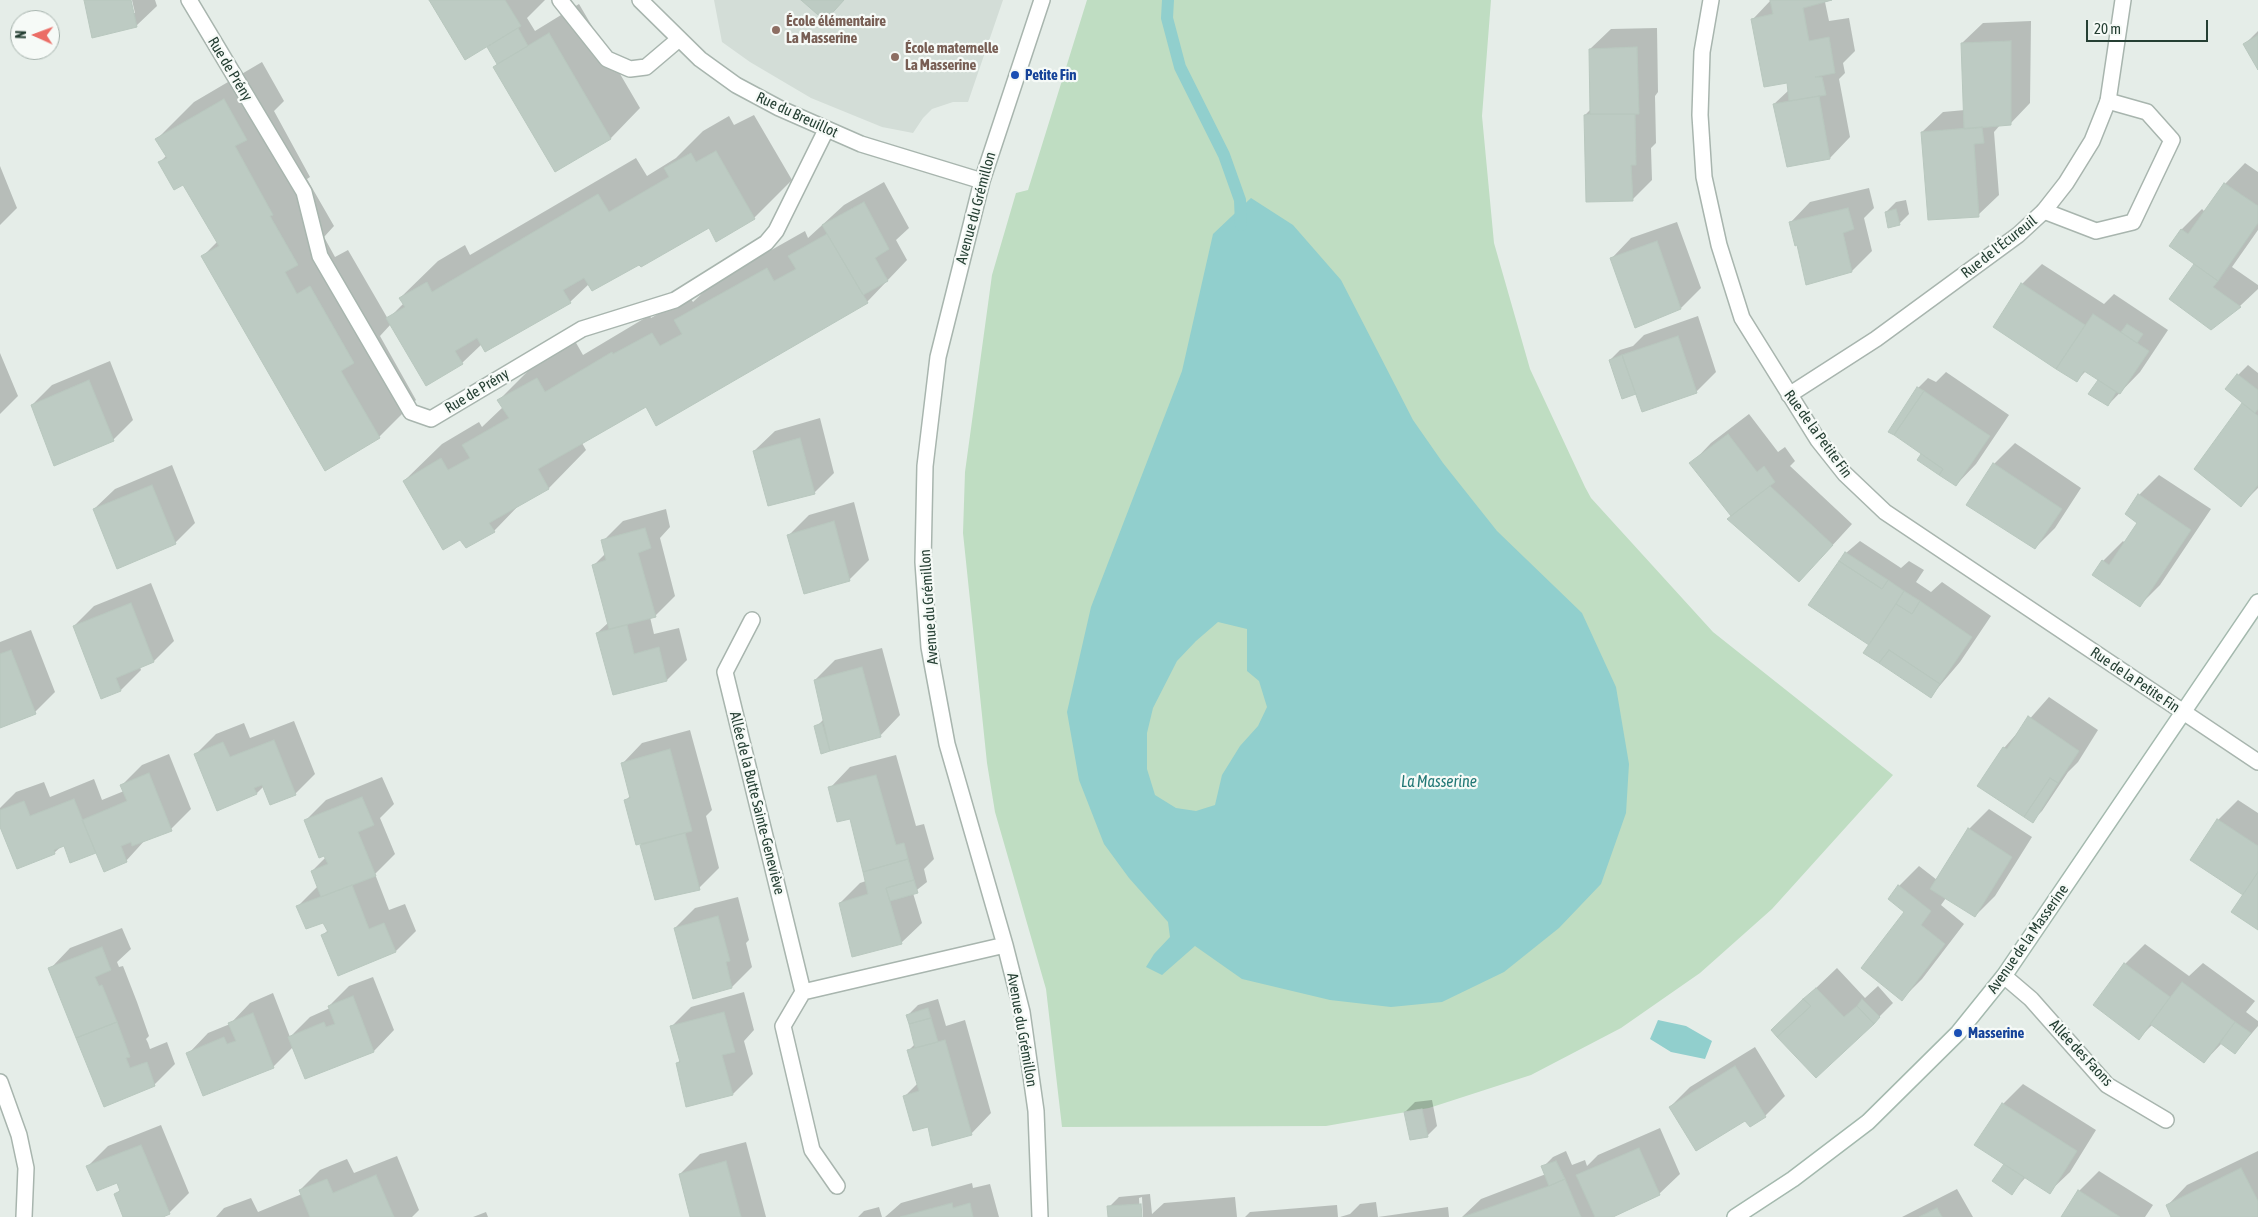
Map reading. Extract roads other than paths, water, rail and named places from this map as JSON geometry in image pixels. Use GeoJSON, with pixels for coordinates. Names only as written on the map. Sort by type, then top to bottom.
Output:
{"type":"FeatureCollection","features":[{"type":"Feature","properties":{"kind":"street","name":"Rue de Prény"},"geometry":{"type":"LineString","coordinates":[[189,0],[304,192],[320,256],[329,272],[411,412],[431,419],[582,329],[675,300],[766,243],[776,231],[826,130]]}},
{"type":"Feature","properties":{"kind":"street"},"geometry":{"type":"LineString","coordinates":[[560,0],[607,59],[630,70],[646,67],[679,39]]}},
{"type":"Feature","properties":{"kind":"street","name":"Rue du Breuillot"},"geometry":{"type":"LineString","coordinates":[[640,0],[700,59],[736,85],[778,108],[861,144],[982,181]]}},
{"type":"Feature","properties":{"kind":"street","name":"Avenue du Grémillon"},"geometry":{"type":"LineString","coordinates":[[1040,1217],[1036,1111],[1022,1012],[1005,945],[947,744],[929,647],[923,562],[925,466],[938,358],[982,181],[1042,0]]}},
{"type":"Feature","properties":{"kind":"street","name":"Rue de la Petite Fin"},"geometry":{"type":"LineString","coordinates":[[1711,0],[1702,52],[1700,114],[1704,177],[1719,245],[1742,318],[1789,395],[1845,474],[1885,512],[2258,762]]}},
{"type":"Feature","properties":{"kind":"street","name":"Rue de l'Écureuil"},"geometry":{"type":"LineString","coordinates":[[1789,395],[1876,339],[2018,235],[2044,211],[2066,183],[2092,141],[2108,101],[2123,0]]}},
{"type":"Feature","properties":{"kind":"street"},"geometry":{"type":"LineString","coordinates":[[2044,211],[2096,231],[2133,222],[2172,140],[2147,112],[2108,101]]}},
{"type":"Feature","properties":{"kind":"street","name":"Avenue de la Masserine"},"geometry":{"type":"LineString","coordinates":[[1735,1217],[1793,1179],[1868,1122],[1958,1033],[2004,976],[2258,602]]}},
{"type":"Feature","properties":{"kind":"street","name":"Allée de la Butte Sainte-Geneviève"},"geometry":{"type":"LineString","coordinates":[[752,620],[725,672],[803,992]]}},
{"type":"Feature","properties":{"kind":"street"},"geometry":{"type":"LineString","coordinates":[[837,1186],[812,1150],[783,1026],[803,992],[1005,945]]}},
{"type":"Feature","properties":{"kind":"street","name":"Allée des Faons"},"geometry":{"type":"LineString","coordinates":[[2004,976],[2031,999],[2107,1085],[2166,1120]]}},
{"type":"Feature","properties":{"kind":"street"},"geometry":{"type":"LineString","coordinates":[[0,1082],[20,1135],[26,1168],[24,1217]]}},
{"type":"Feature","properties":{"kind":"water","name":"La Masserine"},"geometry":{"type":"Polygon","coordinates":[[[1251,198],[1293,225],[1341,280],[1413,420],[1443,463],[1497,531],[1582,613],[1616,687],[1629,764],[1626,813],[1601,884],[1559,928],[1504,972],[1442,1002],[1391,1007],[1330,1000],[1242,979],[1195,946],[1162,975],[1146,967],[1154,954],[1170,937],[1168,922],[1129,878],[1104,844],[1079,780],[1067,712],[1091,607],[1182,371],[1213,234],[1251,198]],[[1218,622],[1177,661],[1153,708],[1147,733],[1147,769],[1155,795],[1176,808],[1196,811],[1215,805],[1222,775],[1240,746],[1258,726],[1267,707],[1259,681],[1247,671],[1247,629],[1218,622]]]}},
{"type":"Feature","properties":{"kind":"water"},"geometry":{"type":"Polygon","coordinates":[[[1658,1020],[1686,1026],[1712,1041],[1705,1059],[1671,1052],[1650,1039],[1658,1020]]]}},
{"type":"Feature","properties":{"kind":"waterway"},"geometry":{"type":"LineString","coordinates":[[1168,0],[1167,18],[1180,67],[1224,155],[1240,200],[1241,225]]}},
{"type":"Feature","properties":{"kind":"place","name":"École élémentaire La Masserine"},"geometry":{"type":"Point","coordinates":[776,30]}},
{"type":"Feature","properties":{"kind":"place","name":"École maternelle La Masserine"},"geometry":{"type":"Point","coordinates":[895,57]}},
{"type":"Feature","properties":{"kind":"place","name":"Petite Fin"},"geometry":{"type":"Point","coordinates":[1015,75]}},
{"type":"Feature","properties":{"kind":"place","name":"Masserine"},"geometry":{"type":"Point","coordinates":[1958,1033]}}]}
